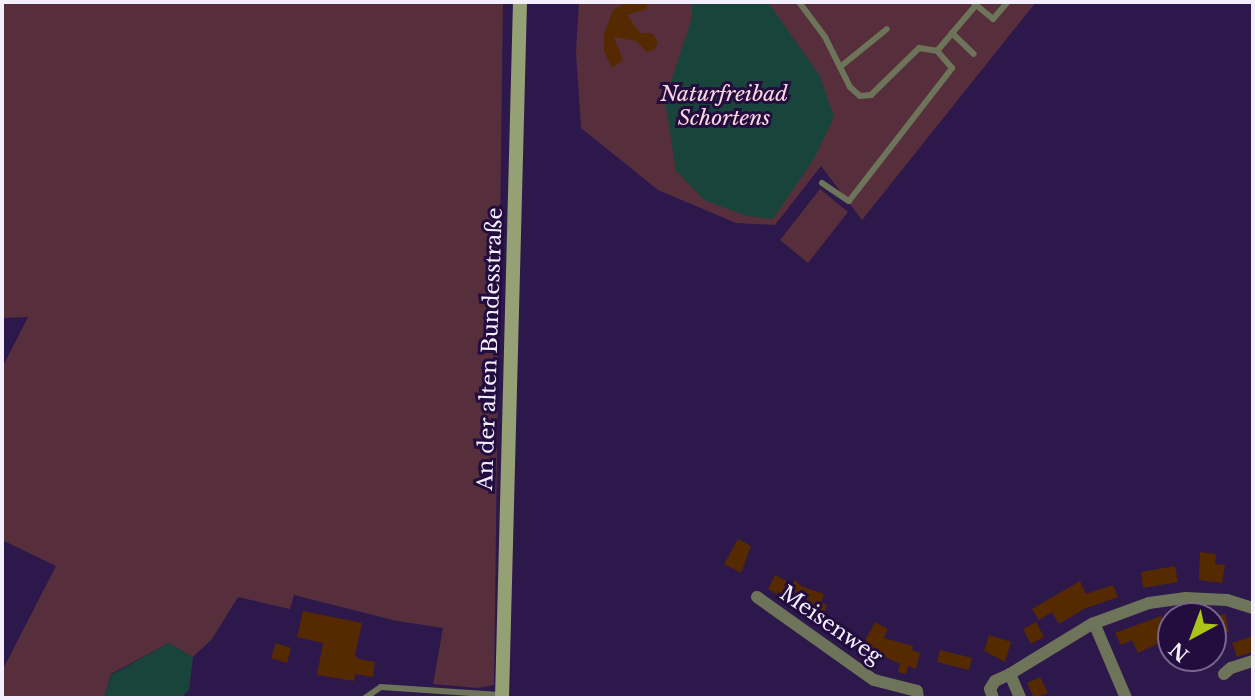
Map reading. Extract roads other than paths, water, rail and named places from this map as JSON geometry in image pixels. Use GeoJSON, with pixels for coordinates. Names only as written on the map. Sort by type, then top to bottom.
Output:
{"type":"FeatureCollection","features":[{"type":"Feature","properties":{"kind":"street","name":"An der alten Bundesstraße"},"geometry":{"type":"LineString","coordinates":[[502,697],[520,2]]}},
{"type":"Feature","properties":{"kind":"street","name":"Meisenweg"},"geometry":{"type":"LineString","coordinates":[[757,597],[874,680],[900,684],[917,691],[918,698]]}},
{"type":"Feature","properties":{"kind":"street"},"geometry":{"type":"LineString","coordinates":[[993,698],[990,689],[996,681],[1094,623],[1149,603],[1186,598],[1227,600],[1253,608]]}},
{"type":"Feature","properties":{"kind":"street"},"geometry":{"type":"LineString","coordinates":[[1094,623],[1126,698]]}},
{"type":"Feature","properties":{"kind":"street"},"geometry":{"type":"LineString","coordinates":[[1224,674],[1231,668],[1253,661]]}},
{"type":"Feature","properties":{"kind":"street"},"geometry":{"type":"LineString","coordinates":[[1010,674],[1020,698]]}},
{"type":"Feature","properties":{"kind":"lane"},"geometry":{"type":"LineString","coordinates":[[799,2],[825,37],[850,87],[860,96],[871,95],[919,48],[937,51],[952,68],[849,201],[822,183]]}},
{"type":"Feature","properties":{"kind":"lane"},"geometry":{"type":"LineString","coordinates":[[937,51],[974,3],[993,19],[1008,2]]}},
{"type":"Feature","properties":{"kind":"lane"},"geometry":{"type":"LineString","coordinates":[[840,67],[887,29]]}},
{"type":"Feature","properties":{"kind":"lane"},"geometry":{"type":"LineString","coordinates":[[952,33],[974,54]]}},
{"type":"Feature","properties":{"kind":"lane"},"geometry":{"type":"LineString","coordinates":[[365,698],[381,687],[502,697]]}},
{"type":"Feature","properties":{"kind":"park label","name":"Naturfreibad Schortens"},"geometry":{"type":"Point","coordinates":[724,106]}}]}
